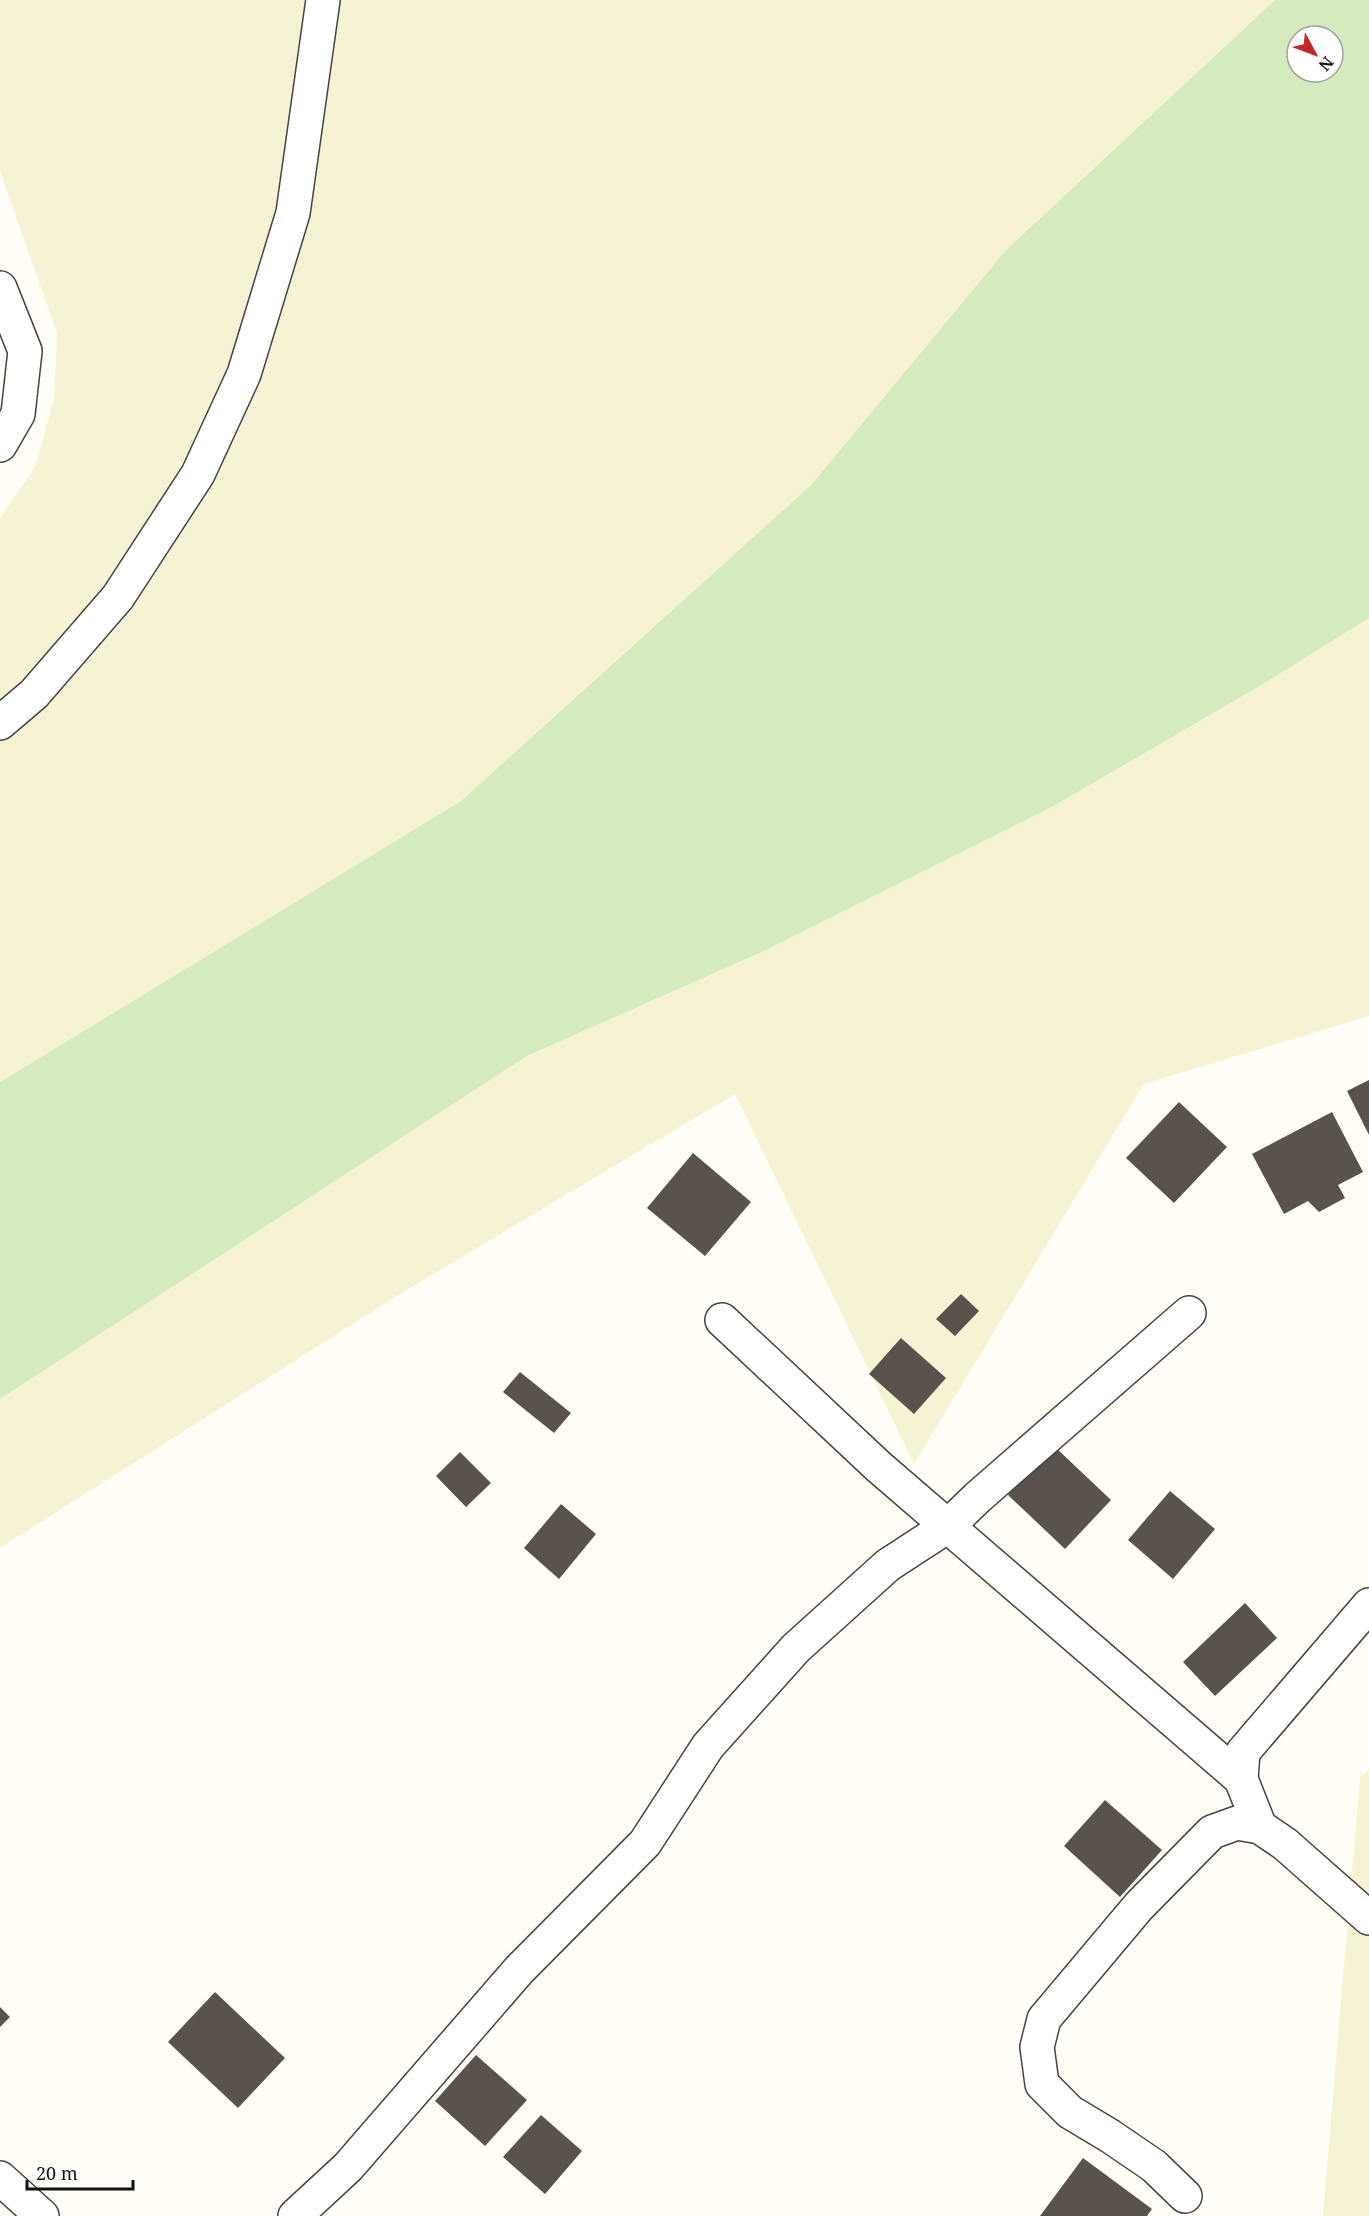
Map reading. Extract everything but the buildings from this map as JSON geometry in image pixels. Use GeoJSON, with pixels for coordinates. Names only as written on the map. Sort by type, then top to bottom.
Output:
{"type":"FeatureCollection","features":[{"type":"Feature","properties":{"kind":"street"},"geometry":{"type":"LineString","coordinates":[[0,723],[34,694],[118,597],[198,474],[244,374],[293,213],[322,0]]}},
{"type":"Feature","properties":{"kind":"street"},"geometry":{"type":"LineString","coordinates":[[0,288],[25,351],[18,414],[0,445]]}},
{"type":"Feature","properties":{"kind":"street"},"geometry":{"type":"LineString","coordinates":[[295,2216],[348,2167],[519,1970],[645,1844],[708,1746],[796,1648],[888,1564],[948,1526],[976,1498],[1189,1313]]}},
{"type":"Feature","properties":{"kind":"street"},"geometry":{"type":"LineString","coordinates":[[722,1320],[879,1467],[1241,1779]]}},
{"type":"Feature","properties":{"kind":"street"},"geometry":{"type":"LineString","coordinates":[[1260,1827],[1241,1779],[1243,1752],[1369,1605]]}},
{"type":"Feature","properties":{"kind":"street"},"geometry":{"type":"LineString","coordinates":[[1185,2196],[1155,2166],[1070,2112],[1042,2084],[1037,2047],[1044,2019],[1139,1906],[1212,1832],[1237,1823],[1260,1827],[1286,1844],[1369,1918]]}},
{"type":"Feature","properties":{"kind":"street"},"geometry":{"type":"LineString","coordinates":[[0,2178],[42,2216]]}},
{"type":"Feature","properties":{"kind":"shaded area"},"geometry":{"type":"Polygon","coordinates":[[[0,0],[1275,0],[1006,250],[811,485],[461,801],[0,1082],[0,518],[35,467],[54,399],[57,333],[0,171],[0,0]]]}},
{"type":"Feature","properties":{"kind":"shaded area"},"geometry":{"type":"Polygon","coordinates":[[[1369,618],[1369,1016],[1144,1084],[914,1464],[735,1094],[400,1294],[0,1548],[0,1399],[527,1056],[764,951],[1052,807],[1263,684],[1369,618]]]}},
{"type":"Feature","properties":{"kind":"shaded area"},"geometry":{"type":"Polygon","coordinates":[[[1369,1770],[1369,2216],[1323,2216],[1360,1776],[1369,1770]]]}},
{"type":"Feature","properties":{"kind":"green space"},"geometry":{"type":"Polygon","coordinates":[[[1275,0],[1369,0],[1369,618],[1263,684],[1052,807],[764,951],[527,1056],[0,1399],[0,1082],[461,801],[811,485],[1006,250],[1275,0]]]}}]}
